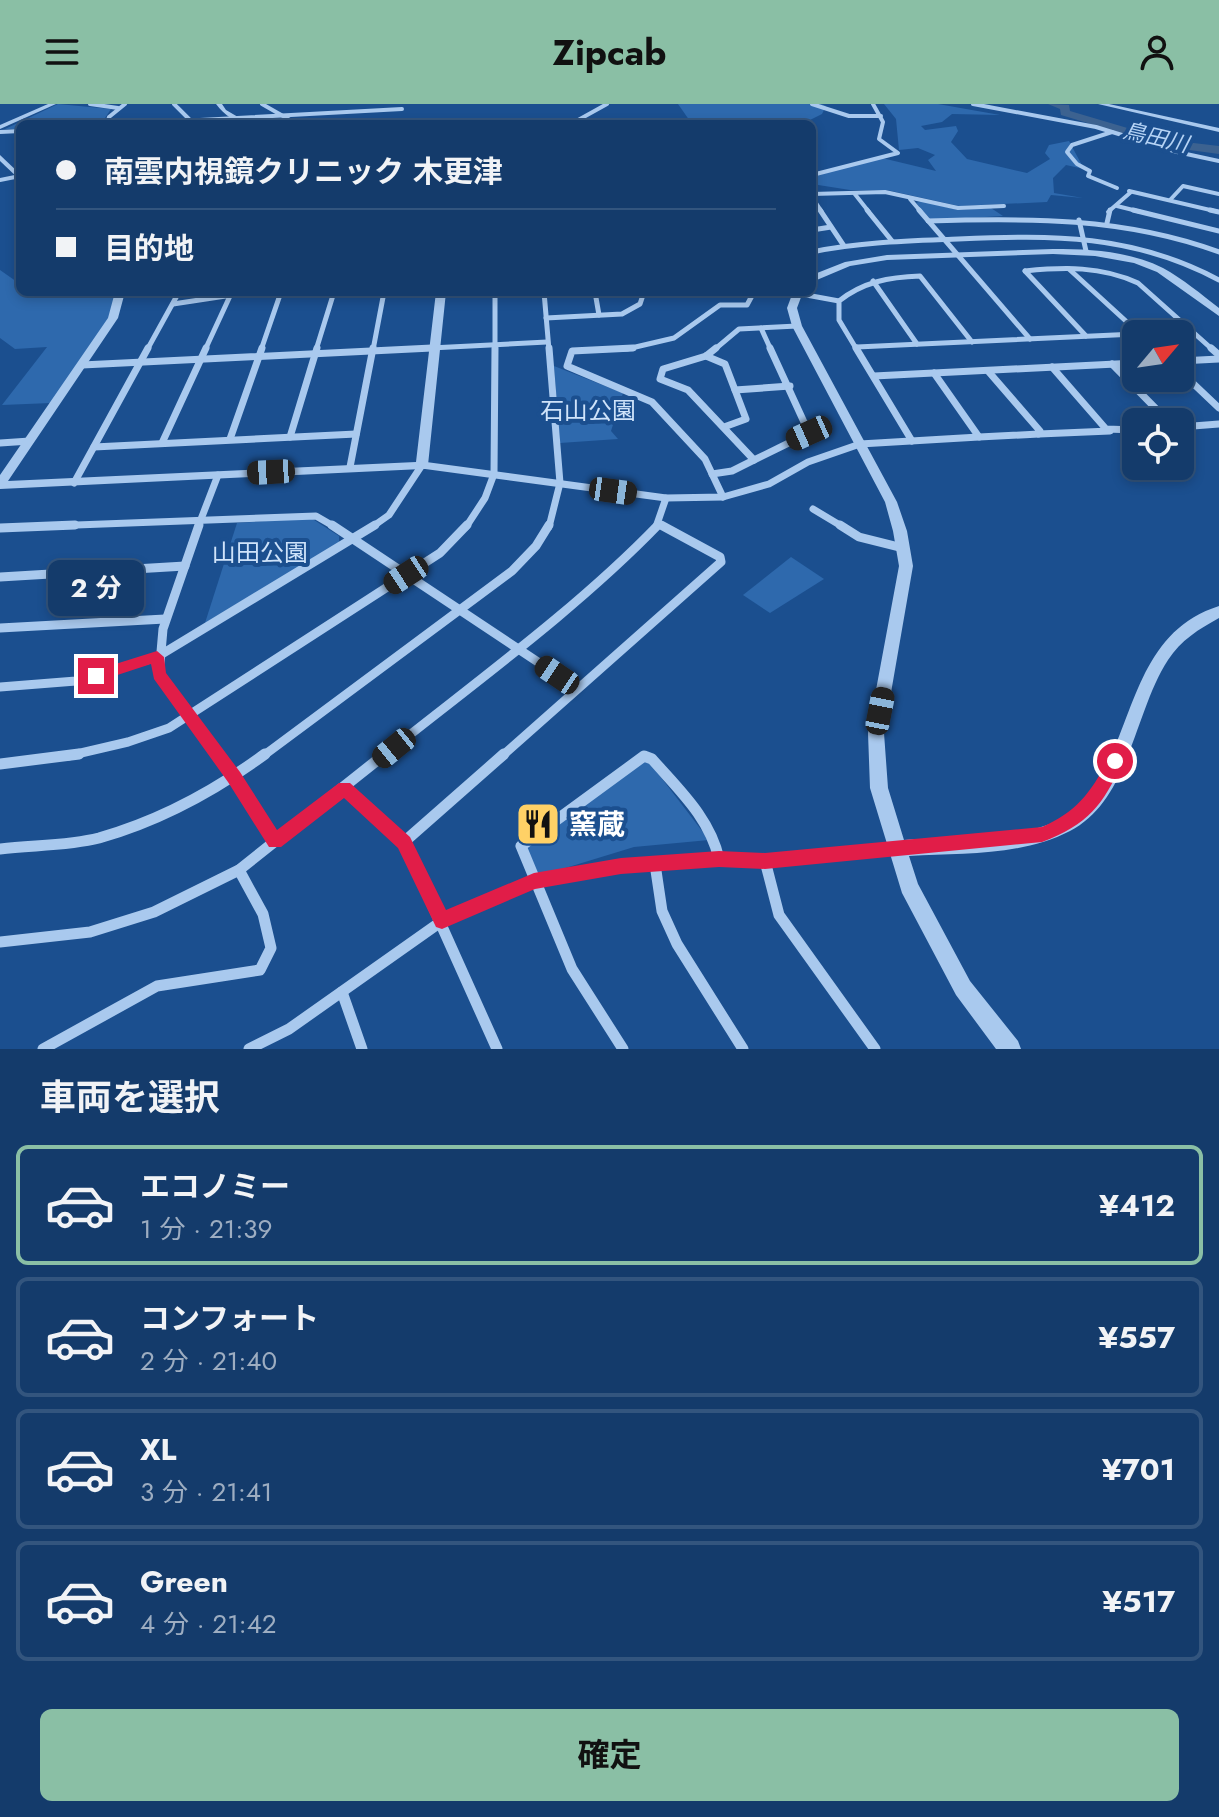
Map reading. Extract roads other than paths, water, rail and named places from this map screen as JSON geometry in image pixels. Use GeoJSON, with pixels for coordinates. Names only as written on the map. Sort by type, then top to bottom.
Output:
{"type":"FeatureCollection","features":[{"type":"Feature","properties":{"kind":"street"},"geometry":{"type":"LineString","coordinates":[[20,120],[53,104]]}},
{"type":"Feature","properties":{"kind":"street"},"geometry":{"type":"LineString","coordinates":[[90,104],[118,108]]}},
{"type":"Feature","properties":{"kind":"street"},"geometry":{"type":"LineString","coordinates":[[108,120],[125,104]]}},
{"type":"Feature","properties":{"kind":"street"},"geometry":{"type":"LineString","coordinates":[[174,104],[190,120],[403,107]]}},
{"type":"Feature","properties":{"kind":"street"},"geometry":{"type":"LineString","coordinates":[[219,104],[240,120]]}},
{"type":"Feature","properties":{"kind":"street"},"geometry":{"type":"LineString","coordinates":[[262,104],[290,120]]}},
{"type":"Feature","properties":{"kind":"street"},"geometry":{"type":"LineString","coordinates":[[580,120],[607,104]]}},
{"type":"Feature","properties":{"kind":"street"},"geometry":{"type":"LineString","coordinates":[[812,104],[849,116],[881,116]]}},
{"type":"Feature","properties":{"kind":"street"},"geometry":{"type":"LineString","coordinates":[[816,174],[898,153],[879,139],[883,128],[881,116],[873,104]]}},
{"type":"Feature","properties":{"kind":"street"},"geometry":{"type":"LineString","coordinates":[[973,104],[1113,132],[1177,152],[1219,161]]}},
{"type":"Feature","properties":{"kind":"street"},"geometry":{"type":"LineString","coordinates":[[1101,104],[1219,130]]}},
{"type":"Feature","properties":{"kind":"street"},"geometry":{"type":"LineString","coordinates":[[1113,132],[1072,145],[1067,152],[1077,164],[1090,171],[1088,176],[1117,188]]}},
{"type":"Feature","properties":{"kind":"street"},"geometry":{"type":"LineString","coordinates":[[0,157],[16,173]]}},
{"type":"Feature","properties":{"kind":"street"},"geometry":{"type":"LineString","coordinates":[[1170,200],[1183,186],[1219,194]]}},
{"type":"Feature","properties":{"kind":"street"},"geometry":{"type":"LineString","coordinates":[[816,195],[885,192],[958,208],[1004,206]]}},
{"type":"Feature","properties":{"kind":"street"},"geometry":{"type":"LineString","coordinates":[[1107,223],[1108,212],[1130,192],[1219,212]]}},
{"type":"Feature","properties":{"kind":"street"},"geometry":{"type":"LineString","coordinates":[[854,193],[892,241]]}},
{"type":"Feature","properties":{"kind":"street"},"geometry":{"type":"LineString","coordinates":[[910,198],[1030,339]]}},
{"type":"Feature","properties":{"kind":"street"},"geometry":{"type":"LineString","coordinates":[[816,202],[844,246]]}},
{"type":"Feature","properties":{"kind":"street"},"geometry":{"type":"LineString","coordinates":[[1117,206],[1219,231]]}},
{"type":"Feature","properties":{"kind":"street"},"geometry":{"type":"LineString","coordinates":[[996,207],[1010,219]]}},
{"type":"Feature","properties":{"kind":"street"},"geometry":{"type":"LineString","coordinates":[[928,221],[1079,220],[1107,223],[1219,252]]}},
{"type":"Feature","properties":{"kind":"street"},"geometry":{"type":"LineString","coordinates":[[1079,220],[1086,251]]}},
{"type":"Feature","properties":{"kind":"street"},"geometry":{"type":"LineString","coordinates":[[816,229],[831,227]]}},
{"type":"Feature","properties":{"kind":"street"},"geometry":{"type":"LineString","coordinates":[[816,251],[892,241],[1083,236],[1158,251],[1219,280]]}},
{"type":"Feature","properties":{"kind":"street"},"geometry":{"type":"LineString","coordinates":[[1205,246],[1219,241]]}},
{"type":"Feature","properties":{"kind":"street"},"geometry":{"type":"LineString","coordinates":[[816,277],[867,260],[1086,251],[1139,261],[1155,268],[1219,313]]}},
{"type":"Feature","properties":{"kind":"street"},"geometry":{"type":"LineString","coordinates":[[1069,269],[1122,320]]}},
{"type":"Feature","properties":{"kind":"street"},"geometry":{"type":"LineString","coordinates":[[1086,336],[1024,273],[1096,269],[1124,275],[1138,283],[1180,320]]}},
{"type":"Feature","properties":{"kind":"street"},"geometry":{"type":"LineString","coordinates":[[912,441],[839,320],[839,301],[852,289],[873,281],[920,276],[972,342]]}},
{"type":"Feature","properties":{"kind":"street"},"geometry":{"type":"LineString","coordinates":[[873,281],[917,344]]}},
{"type":"Feature","properties":{"kind":"street"},"geometry":{"type":"LineString","coordinates":[[0,485],[113,318],[120,296]]}},
{"type":"Feature","properties":{"kind":"street"},"geometry":{"type":"LineString","coordinates":[[74,483],[177,296]]}},
{"type":"Feature","properties":{"kind":"street"},"geometry":{"type":"LineString","coordinates":[[173,304],[230,296]]}},
{"type":"Feature","properties":{"kind":"street"},"geometry":{"type":"LineString","coordinates":[[162,443],[230,296]]}},
{"type":"Feature","properties":{"kind":"street"},"geometry":{"type":"LineString","coordinates":[[230,439],[280,296]]}},
{"type":"Feature","properties":{"kind":"street"},"geometry":{"type":"LineString","coordinates":[[290,437],[333,296]]}},
{"type":"Feature","properties":{"kind":"street"},"geometry":{"type":"LineString","coordinates":[[350,467],[383,296]]}},
{"type":"Feature","properties":{"kind":"street"},"geometry":{"type":"LineString","coordinates":[[0,687],[76,681],[157,657],[356,539],[389,515],[422,465],[441,296]]}},
{"type":"Feature","properties":{"kind":"street"},"geometry":{"type":"LineString","coordinates":[[0,764],[76,755],[131,743],[169,728],[440,553],[468,526],[487,499],[494,474],[495,296]]}},
{"type":"Feature","properties":{"kind":"street"},"geometry":{"type":"LineString","coordinates":[[0,849],[98,838],[183,805],[234,777],[512,571],[549,527],[560,483],[544,296]]}},
{"type":"Feature","properties":{"kind":"street"},"geometry":{"type":"LineString","coordinates":[[596,296],[599,315]]}},
{"type":"Feature","properties":{"kind":"street"},"geometry":{"type":"LineString","coordinates":[[546,318],[633,310],[644,296]]}},
{"type":"Feature","properties":{"kind":"street"},"geometry":{"type":"LineString","coordinates":[[723,497],[705,459],[652,402],[567,366],[572,351],[627,349],[674,338],[720,305],[747,305],[752,296]]}},
{"type":"Feature","properties":{"kind":"street"},"geometry":{"type":"LineString","coordinates":[[796,296],[792,308],[797,326],[891,502],[903,548],[906,566],[876,733],[879,788],[909,887],[963,988],[1010,1049]]}},
{"type":"Feature","properties":{"kind":"street"},"geometry":{"type":"LineString","coordinates":[[816,296],[839,301]]}},
{"type":"Feature","properties":{"kind":"street"},"geometry":{"type":"LineString","coordinates":[[754,460],[688,390],[660,379],[663,369],[706,356],[739,329],[797,326]]}},
{"type":"Feature","properties":{"kind":"street"},"geometry":{"type":"LineString","coordinates":[[712,474],[732,471],[809,433],[761,328]]}},
{"type":"Feature","properties":{"kind":"street"},"geometry":{"type":"LineString","coordinates":[[1194,332],[1219,357]]}},
{"type":"Feature","properties":{"kind":"street"},"geometry":{"type":"LineString","coordinates":[[857,347],[1122,335]]}},
{"type":"Feature","properties":{"kind":"street"},"geometry":{"type":"LineString","coordinates":[[82,365],[547,342]]}},
{"type":"Feature","properties":{"kind":"street"},"geometry":{"type":"LineString","coordinates":[[706,356],[725,364],[746,419],[724,427]]}},
{"type":"Feature","properties":{"kind":"street"},"geometry":{"type":"LineString","coordinates":[[1194,360],[1219,357]]}},
{"type":"Feature","properties":{"kind":"street"},"geometry":{"type":"LineString","coordinates":[[1112,364],[1155,408]]}},
{"type":"Feature","properties":{"kind":"street"},"geometry":{"type":"LineString","coordinates":[[874,376],[1122,364]]}},
{"type":"Feature","properties":{"kind":"street"},"geometry":{"type":"LineString","coordinates":[[1052,367],[1111,431]]}},
{"type":"Feature","properties":{"kind":"street"},"geometry":{"type":"LineString","coordinates":[[988,371],[1040,431],[1039,434]]}},
{"type":"Feature","properties":{"kind":"street"},"geometry":{"type":"LineString","coordinates":[[934,373],[979,437]]}},
{"type":"Feature","properties":{"kind":"street"},"geometry":{"type":"LineString","coordinates":[[1194,384],[1219,408]]}},
{"type":"Feature","properties":{"kind":"street"},"geometry":{"type":"LineString","coordinates":[[735,390],[790,386]]}},
{"type":"Feature","properties":{"kind":"street"},"geometry":{"type":"LineString","coordinates":[[1194,426],[1219,424]]}},
{"type":"Feature","properties":{"kind":"street"},"geometry":{"type":"LineString","coordinates":[[0,485],[422,465],[666,498],[723,497],[769,484],[808,462],[860,444],[1122,431]]}},
{"type":"Feature","properties":{"kind":"street"},"geometry":{"type":"LineString","coordinates":[[94,447],[356,434]]}},
{"type":"Feature","properties":{"kind":"street"},"geometry":{"type":"LineString","coordinates":[[0,443],[30,441]]}},
{"type":"Feature","properties":{"kind":"street"},"geometry":{"type":"LineString","coordinates":[[218,475],[165,619],[157,657],[159,675],[234,777],[275,841]]}},
{"type":"Feature","properties":{"kind":"street"},"geometry":{"type":"LineString","coordinates":[[0,942],[90,932],[154,912],[239,870],[517,649],[637,547],[659,524],[666,498]]}},
{"type":"Feature","properties":{"kind":"street"},"geometry":{"type":"LineString","coordinates":[[813,509],[859,537],[903,548]]}},
{"type":"Feature","properties":{"kind":"street"},"geometry":{"type":"LineString","coordinates":[[0,528],[316,516],[356,539],[577,688]]}},
{"type":"Feature","properties":{"kind":"street"},"geometry":{"type":"LineString","coordinates":[[404,842],[721,562],[720,557],[659,524]]}},
{"type":"Feature","properties":{"kind":"street"},"geometry":{"type":"LineString","coordinates":[[0,577],[185,566]]}},
{"type":"Feature","properties":{"kind":"street"},"geometry":{"type":"LineString","coordinates":[[249,1049],[289,1029],[442,921],[534,881],[621,866],[719,859],[765,861],[1042,834],[1067,824],[1086,810],[1103,787],[1134,712],[1168,646],[1191,624],[1219,611]]}},
{"type":"Feature","properties":{"kind":"street"},"geometry":{"type":"LineString","coordinates":[[0,628],[165,619]]}},
{"type":"Feature","properties":{"kind":"street"},"geometry":{"type":"LineString","coordinates":[[623,1049],[572,969],[521,846],[644,756],[652,759],[703,822],[717,844],[719,859]]}},
{"type":"Feature","properties":{"kind":"street"},"geometry":{"type":"LineString","coordinates":[[345,788],[404,842],[497,1049]]}},
{"type":"Feature","properties":{"kind":"street"},"geometry":{"type":"LineString","coordinates":[[765,861],[779,915],[875,1049]]}},
{"type":"Feature","properties":{"kind":"street"},"geometry":{"type":"LineString","coordinates":[[655,864],[662,911],[677,944],[743,1049]]}},
{"type":"Feature","properties":{"kind":"street"},"geometry":{"type":"LineString","coordinates":[[43,1049],[157,986],[260,970],[271,948],[263,914],[239,870]]}},
{"type":"Feature","properties":{"kind":"street"},"geometry":{"type":"LineString","coordinates":[[342,992],[362,1049]]}},
{"type":"Feature","properties":{"kind":"waterway","name":"鳥田川"},"geometry":{"type":"LineString","coordinates":[[1053,104],[1065,107],[1065,113],[1167,143],[1219,150]]}},
{"type":"Feature","properties":{"kind":"place","name":"窯蔵"},"geometry":{"type":"Point","coordinates":[538,824]}},
{"type":"Feature","properties":{"kind":"park label","name":"石山公園"},"geometry":{"type":"Point","coordinates":[588,411]}},
{"type":"Feature","properties":{"kind":"park label","name":"山田公園"},"geometry":{"type":"Point","coordinates":[260,553]}}]}
